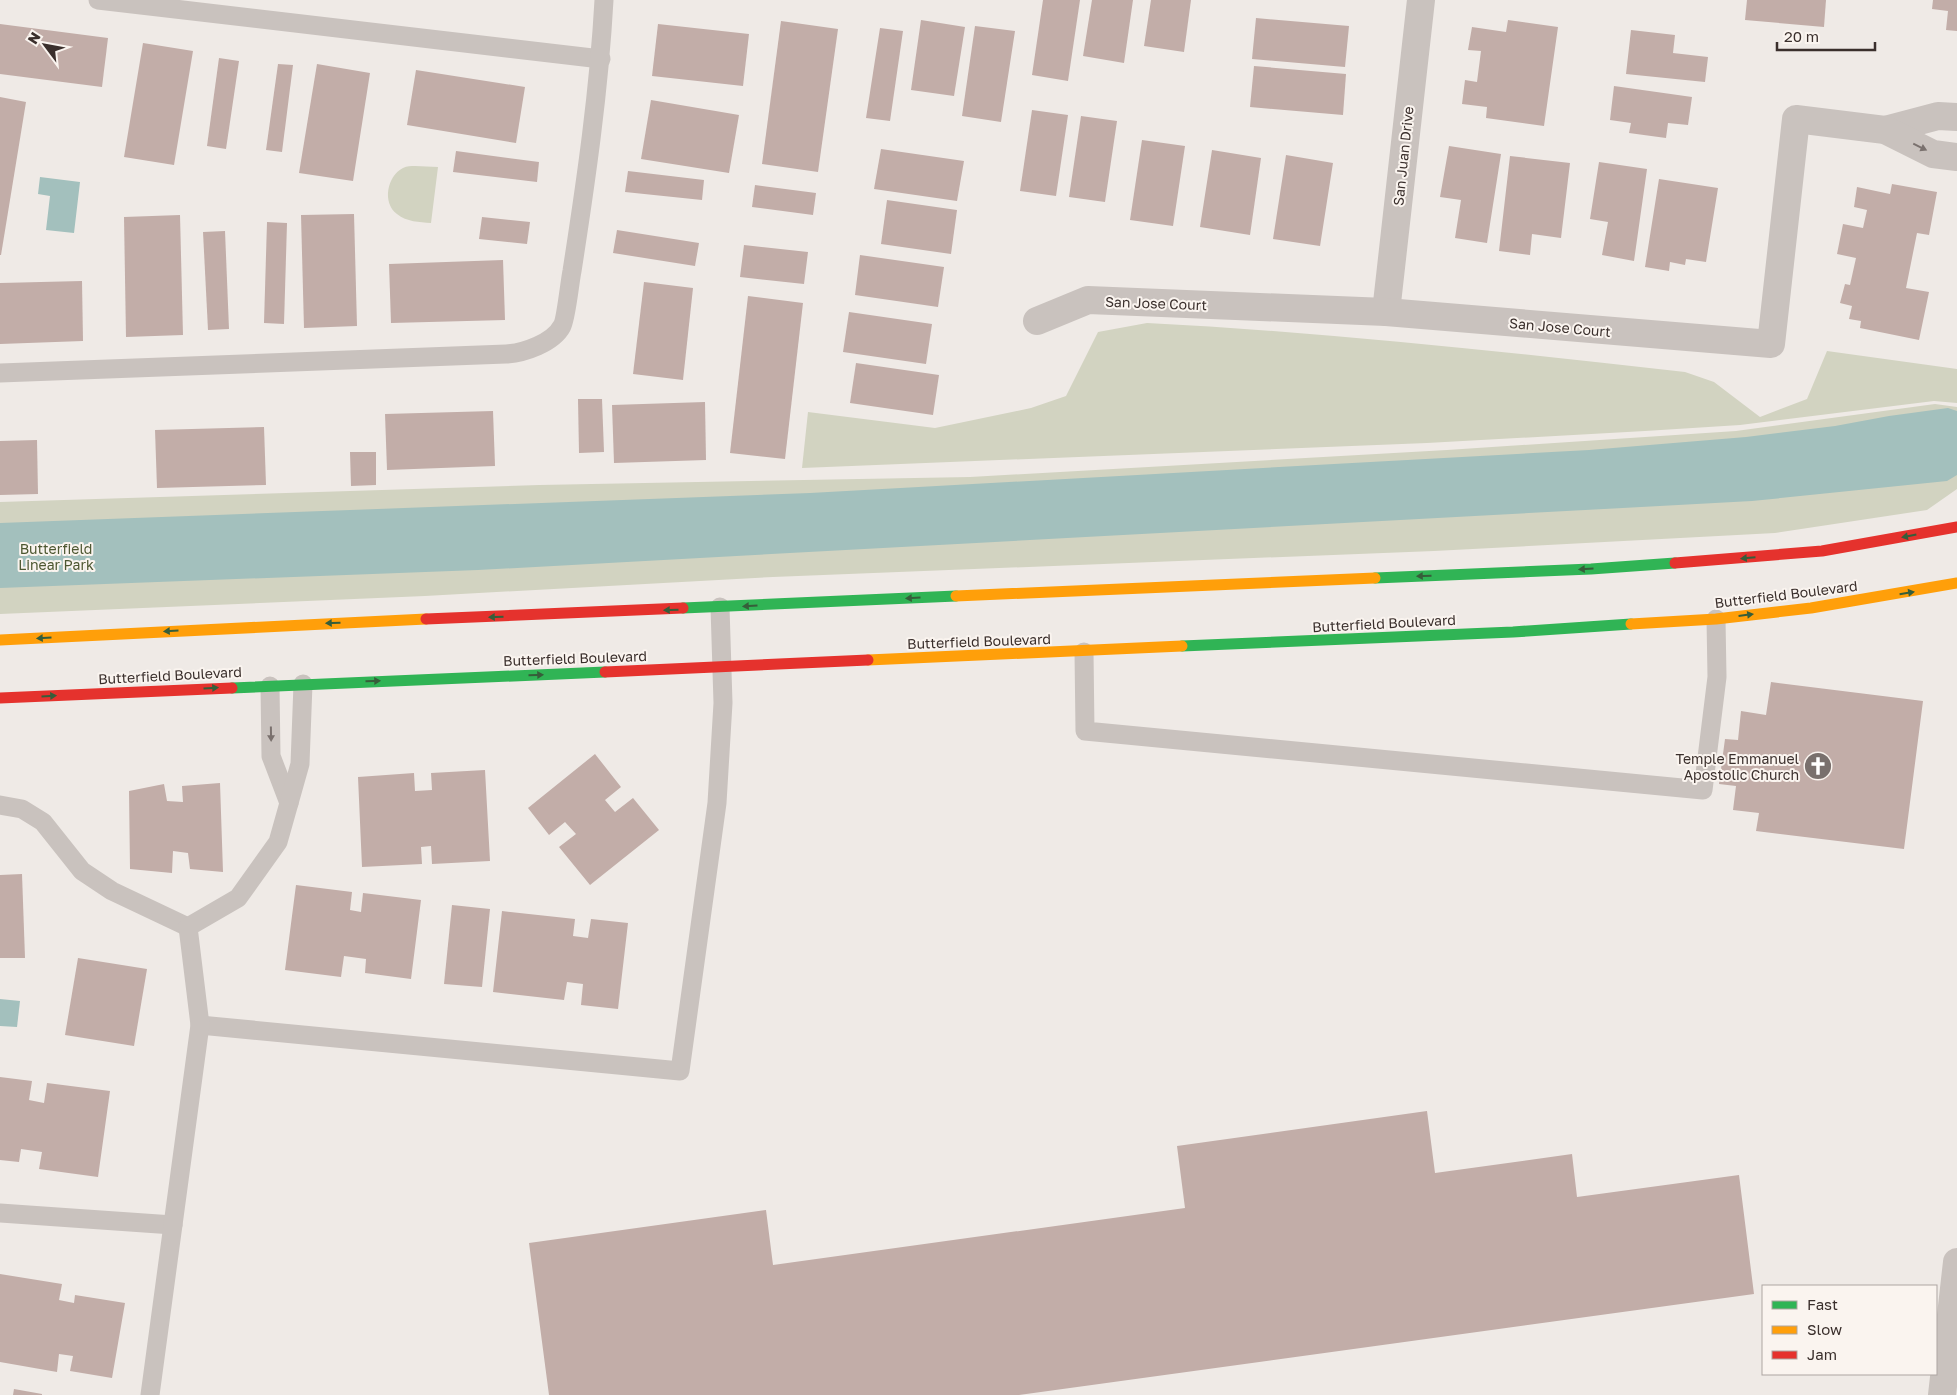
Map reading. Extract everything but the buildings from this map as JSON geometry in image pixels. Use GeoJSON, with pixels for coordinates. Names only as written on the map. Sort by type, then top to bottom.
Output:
{"type":"FeatureCollection","features":[{"type":"Feature","properties":{"kind":"main road"},"geometry":{"type":"LineString","coordinates":[[0,640],[306,624],[720,608],[1591,569],[1805,553],[1904,538],[1957,526]]}},
{"type":"Feature","properties":{"kind":"main road","name":"Butterfield Boulevard"},"geometry":{"type":"LineString","coordinates":[[0,698],[1513,632],[1716,619],[1812,608],[1957,583]]}},
{"type":"Feature","properties":{"kind":"street","name":"San Juan Drive"},"geometry":{"type":"LineString","coordinates":[[1386,312],[1421,0]]}},
{"type":"Feature","properties":{"kind":"street","name":"San Jose Court"},"geometry":{"type":"LineString","coordinates":[[1885,130],[1938,116],[1957,118]]}},
{"type":"Feature","properties":{"kind":"street","name":"San Jose Court"},"geometry":{"type":"LineString","coordinates":[[1037,321],[1088,300],[1386,312],[1771,344],[1796,119],[1885,130],[1933,154],[1957,157]]}},
{"type":"Feature","properties":{"kind":"street"},"geometry":{"type":"LineString","coordinates":[[1942,1395],[1953,1333],[1957,1262]]}},
{"type":"Feature","properties":{"kind":"lane"},"geometry":{"type":"LineString","coordinates":[[98,0],[600,59]]}},
{"type":"Feature","properties":{"kind":"lane"},"geometry":{"type":"LineString","coordinates":[[0,373],[506,354],[542,345],[562,326],[583,202],[600,59],[604,0]]}},
{"type":"Feature","properties":{"kind":"lane"},"geometry":{"type":"LineString","coordinates":[[200,1025],[680,1071],[717,804],[723,703],[720,608]]}},
{"type":"Feature","properties":{"kind":"lane"},"geometry":{"type":"LineString","coordinates":[[1084,652],[1085,731],[1703,790],[1718,677],[1716,619]]}},
{"type":"Feature","properties":{"kind":"lane"},"geometry":{"type":"LineString","coordinates":[[188,927],[238,898],[278,842],[300,764],[303,684]]}},
{"type":"Feature","properties":{"kind":"lane"},"geometry":{"type":"LineString","coordinates":[[270,686],[271,756],[289,803]]}},
{"type":"Feature","properties":{"kind":"lane"},"geometry":{"type":"LineString","coordinates":[[0,806],[22,809],[43,822],[82,871],[112,891],[188,927]]}},
{"type":"Feature","properties":{"kind":"lane"},"geometry":{"type":"LineString","coordinates":[[150,1395],[200,1025],[188,927]]}},
{"type":"Feature","properties":{"kind":"lane"},"geometry":{"type":"LineString","coordinates":[[0,1213],[173,1225]]}},
{"type":"Feature","properties":{"kind":"green space"},"geometry":{"type":"Polygon","coordinates":[[[415,166],[438,167],[431,223],[405,219],[392,209],[389,203],[388,190],[393,177],[403,168],[415,166]]]}},
{"type":"Feature","properties":{"kind":"green space"},"geometry":{"type":"Polygon","coordinates":[[[1147,323],[1349,337],[1685,372],[1714,382],[1760,417],[1807,399],[1827,351],[1957,369],[1957,403],[1934,401],[1740,425],[1645,431],[1427,443],[802,468],[808,412],[935,428],[1031,408],[1066,396],[1098,332],[1147,323]]]}},
{"type":"Feature","properties":{"kind":"green space","name":"Butterfield Linear Park"},"geometry":{"type":"Polygon","coordinates":[[[1935,404],[1957,407],[1957,489],[1927,510],[1775,533],[1434,551],[773,577],[425,596],[0,614],[0,502],[539,485],[970,477],[1447,450],[1736,431],[1935,404]]]}},
{"type":"Feature","properties":{"kind":"water"},"geometry":{"type":"Polygon","coordinates":[[[40,177],[80,182],[74,233],[46,230],[50,196],[38,194],[40,177]]]}},
{"type":"Feature","properties":{"kind":"water","name":"Butterfield Linear Park"},"geometry":{"type":"Polygon","coordinates":[[[1948,408],[1957,411],[1957,475],[1947,481],[1752,501],[478,570],[0,588],[0,523],[810,493],[1589,450],[1746,437],[1835,426],[1948,408]]]}},
{"type":"Feature","properties":{"kind":"water"},"geometry":{"type":"Polygon","coordinates":[[[0,999],[20,1001],[17,1027],[0,1026],[0,999]]]}},
{"type":"Feature","properties":{"kind":"traffic: fast"},"geometry":{"type":"LineString","coordinates":[[1375,578],[1591,569],[1675,563]]}},
{"type":"Feature","properties":{"kind":"traffic: fast"},"geometry":{"type":"LineString","coordinates":[[683,608],[956,596]]}},
{"type":"Feature","properties":{"kind":"traffic: fast"},"geometry":{"type":"LineString","coordinates":[[1182,646],[1513,632],[1631,624]]}},
{"type":"Feature","properties":{"kind":"traffic: fast"},"geometry":{"type":"LineString","coordinates":[[232,688],[605,672]]}},
{"type":"Feature","properties":{"kind":"traffic: slow"},"geometry":{"type":"LineString","coordinates":[[956,596],[1375,578]]}},
{"type":"Feature","properties":{"kind":"traffic: slow"},"geometry":{"type":"LineString","coordinates":[[1631,624],[1716,619],[1811,608],[1957,583]]}},
{"type":"Feature","properties":{"kind":"traffic: slow"},"geometry":{"type":"LineString","coordinates":[[0,640],[426,619]]}},
{"type":"Feature","properties":{"kind":"traffic: slow"},"geometry":{"type":"LineString","coordinates":[[868,660],[1182,646]]}},
{"type":"Feature","properties":{"kind":"traffic: jam"},"geometry":{"type":"LineString","coordinates":[[1675,563],[1822,551],[1957,527]]}},
{"type":"Feature","properties":{"kind":"traffic: jam"},"geometry":{"type":"LineString","coordinates":[[426,619],[683,608]]}},
{"type":"Feature","properties":{"kind":"traffic: jam"},"geometry":{"type":"LineString","coordinates":[[605,672],[868,660]]}},
{"type":"Feature","properties":{"kind":"traffic: jam"},"geometry":{"type":"LineString","coordinates":[[0,698],[232,688]]}},
{"type":"Feature","properties":{"kind":"place","name":"Temple Emmanuel Apostolic Church"},"geometry":{"type":"Point","coordinates":[1818,766]}}]}
